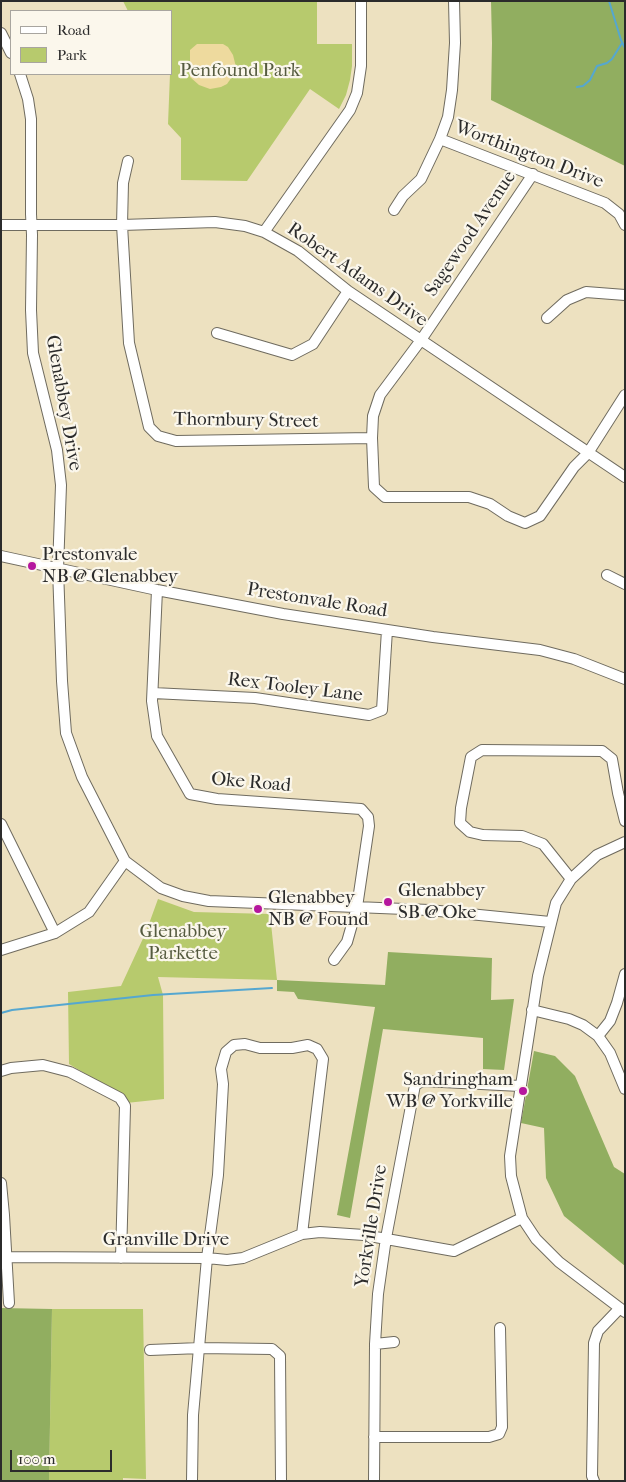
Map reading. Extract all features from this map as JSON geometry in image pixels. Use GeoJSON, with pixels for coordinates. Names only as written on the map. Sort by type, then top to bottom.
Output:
{"type":"FeatureCollection","features":[{"type":"Feature","properties":{"kind":"street"},"geometry":{"type":"LineString","coordinates":[[264,232],[350,110],[357,93],[362,66],[361,1]]}},
{"type":"Feature","properties":{"kind":"street"},"geometry":{"type":"LineString","coordinates":[[394,210],[403,196],[422,180],[448,117],[455,43],[454,1]]}},
{"type":"Feature","properties":{"kind":"street"},"geometry":{"type":"LineString","coordinates":[[1,33],[10,51]]}},
{"type":"Feature","properties":{"kind":"street","name":"Glenabbey Drive"},"geometry":{"type":"LineString","coordinates":[[20,75],[28,99],[31,119],[31,310],[33,353],[57,450],[61,485],[58,568],[66,733],[82,777],[125,861],[162,888],[183,896],[209,901],[429,910],[550,922]]}},
{"type":"Feature","properties":{"kind":"street","name":"Worthington Drive"},"geometry":{"type":"LineString","coordinates":[[440,139],[605,203],[619,214],[625,225]]}},
{"type":"Feature","properties":{"kind":"street","name":"Thornbury Street"},"geometry":{"type":"LineString","coordinates":[[128,161],[123,183],[122,225],[128,343],[149,427],[158,436],[176,441],[289,438],[342,440],[372,438]]}},
{"type":"Feature","properties":{"kind":"street","name":"Sagewood Avenue"},"geometry":{"type":"LineString","coordinates":[[532,174],[421,340],[380,395],[373,416],[374,487],[385,497],[469,497],[490,504],[508,516],[525,523],[540,516],[574,467],[588,452]]}},
{"type":"Feature","properties":{"kind":"street","name":"Robert Adams Drive"},"geometry":{"type":"LineString","coordinates":[[1,225],[122,225],[215,222],[245,226],[264,232],[298,251],[348,291],[625,477]]}},
{"type":"Feature","properties":{"kind":"street"},"geometry":{"type":"LineString","coordinates":[[217,333],[292,355],[313,344],[348,291]]}},
{"type":"Feature","properties":{"kind":"street"},"geometry":{"type":"LineString","coordinates":[[547,318],[567,300],[586,292],[625,295]]}},
{"type":"Feature","properties":{"kind":"street"},"geometry":{"type":"LineString","coordinates":[[588,452],[625,395]]}},
{"type":"Feature","properties":{"kind":"street","name":"Prestonvale Road"},"geometry":{"type":"LineString","coordinates":[[1,556],[157,590],[283,614],[540,650],[574,658],[625,679]]}},
{"type":"Feature","properties":{"kind":"street"},"geometry":{"type":"LineString","coordinates":[[607,575],[625,584]]}},
{"type":"Feature","properties":{"kind":"street","name":"Oke Road"},"geometry":{"type":"LineString","coordinates":[[157,590],[153,693],[157,736],[190,794],[217,800],[361,809],[368,817],[369,826],[357,907]]}},
{"type":"Feature","properties":{"kind":"street","name":"Rex Tooley Lane"},"geometry":{"type":"LineString","coordinates":[[153,693],[255,698],[369,715],[382,710],[387,630]]}},
{"type":"Feature","properties":{"kind":"street"},"geometry":{"type":"LineString","coordinates":[[571,879],[543,844],[522,836],[483,835],[470,832],[460,823],[471,757],[482,750],[602,752],[612,760],[625,820]]}},
{"type":"Feature","properties":{"kind":"street"},"geometry":{"type":"LineString","coordinates":[[1,824],[6,844],[55,933]]}},
{"type":"Feature","properties":{"kind":"street"},"geometry":{"type":"LineString","coordinates":[[594,1481],[592,1476],[594,1343],[598,1331],[622,1310],[559,1262],[536,1239],[522,1218],[511,1176],[510,1156],[538,976],[556,903],[571,879],[597,855],[625,842]]}},
{"type":"Feature","properties":{"kind":"street"},"geometry":{"type":"LineString","coordinates":[[1,950],[55,933],[89,912],[125,861]]}},
{"type":"Feature","properties":{"kind":"street"},"geometry":{"type":"LineString","coordinates":[[334,960],[347,942],[357,907]]}},
{"type":"Feature","properties":{"kind":"street"},"geometry":{"type":"LineString","coordinates":[[598,1036],[610,1021],[625,974]]}},
{"type":"Feature","properties":{"kind":"street"},"geometry":{"type":"LineString","coordinates":[[532,1010],[569,1019],[583,1025],[598,1036],[610,1053],[625,1089]]}},
{"type":"Feature","properties":{"kind":"street"},"geometry":{"type":"LineString","coordinates":[[192,1481],[193,1415],[207,1258],[218,1175],[223,1084],[221,1068],[226,1052],[234,1045],[245,1044],[260,1048],[292,1048],[308,1045],[317,1049],[323,1059],[302,1234]]}},
{"type":"Feature","properties":{"kind":"street"},"geometry":{"type":"LineString","coordinates":[[1,1071],[11,1068],[44,1065],[70,1072],[120,1098],[125,1106],[122,1258]]}},
{"type":"Feature","properties":{"kind":"street","name":"Yorkville Drive"},"geometry":{"type":"LineString","coordinates":[[374,1481],[375,1344],[378,1294],[386,1238],[415,1085],[423,1081],[520,1086]]}},
{"type":"Feature","properties":{"kind":"street"},"geometry":{"type":"LineString","coordinates":[[1,1183],[8,1303]]}},
{"type":"Feature","properties":{"kind":"street","name":"Granville Drive"},"geometry":{"type":"LineString","coordinates":[[6,1257],[207,1258],[227,1260],[243,1258],[302,1234],[320,1232],[386,1238],[454,1251],[522,1218]]}},
{"type":"Feature","properties":{"kind":"street"},"geometry":{"type":"LineString","coordinates":[[374,1438],[489,1437],[499,1434],[502,1427],[500,1328]]}},
{"type":"Feature","properties":{"kind":"street"},"geometry":{"type":"LineString","coordinates":[[375,1344],[394,1342]]}},
{"type":"Feature","properties":{"kind":"street"},"geometry":{"type":"LineString","coordinates":[[150,1350],[200,1348],[272,1349],[280,1356],[281,1481]]}},
{"type":"Feature","properties":{"kind":"green space","name":"Penfound Park"},"geometry":{"type":"Polygon","coordinates":[[[123,1],[317,1],[317,44],[352,44],[352,66],[346,95],[339,109],[310,89],[247,181],[181,180],[181,138],[168,124],[170,75],[172,75],[172,10],[128,10],[123,1]]]}},
{"type":"Feature","properties":{"kind":"green space"},"geometry":{"type":"Polygon","coordinates":[[[491,1],[625,1],[625,166],[491,100],[491,1]]]}},
{"type":"Feature","properties":{"kind":"green space","name":"Glenabbey Parkette"},"geometry":{"type":"Polygon","coordinates":[[[158,899],[194,912],[270,914],[277,980],[158,977],[163,995],[164,1099],[126,1103],[109,1088],[69,1064],[68,992],[121,986],[146,932],[158,899]]]}},
{"type":"Feature","properties":{"kind":"green space"},"geometry":{"type":"Polygon","coordinates":[[[388,952],[492,958],[491,1000],[514,999],[504,1070],[483,1069],[483,1038],[383,1029],[350,1218],[337,1215],[375,1007],[298,999],[294,992],[277,991],[277,980],[385,985],[388,952]]]}},
{"type":"Feature","properties":{"kind":"green space"},"geometry":{"type":"Polygon","coordinates":[[[534,1051],[555,1056],[575,1076],[614,1167],[625,1174],[625,1266],[564,1216],[546,1178],[544,1128],[521,1123],[534,1051]]]}},
{"type":"Feature","properties":{"kind":"green space"},"geometry":{"type":"Polygon","coordinates":[[[1,1308],[52,1309],[49,1481],[1,1481],[1,1308]]]}},
{"type":"Feature","properties":{"kind":"green space"},"geometry":{"type":"Polygon","coordinates":[[[52,1309],[143,1309],[146,1479],[123,1478],[123,1481],[49,1481],[52,1309]]]}},
{"type":"Feature","properties":{"kind":"sand"},"geometry":{"type":"Polygon","coordinates":[[[197,44],[223,44],[228,47],[233,55],[236,67],[234,74],[227,84],[210,89],[199,85],[190,77],[190,50],[197,44]]]}},
{"type":"Feature","properties":{"kind":"waterway"},"geometry":{"type":"LineString","coordinates":[[609,1],[625,48]]}},
{"type":"Feature","properties":{"kind":"waterway"},"geometry":{"type":"LineString","coordinates":[[577,87],[583,86],[590,80],[597,66],[607,63],[612,59],[622,43]]}},
{"type":"Feature","properties":{"kind":"waterway"},"geometry":{"type":"LineString","coordinates":[[1,1013],[12,1010],[153,995],[272,988]]}},
{"type":"Feature","properties":{"kind":"place","name":"Prestonvale NB @ Glenabbey"},"geometry":{"type":"Point","coordinates":[32,566]}},
{"type":"Feature","properties":{"kind":"place","name":"Glenabbey SB @ Oke"},"geometry":{"type":"Point","coordinates":[388,902]}},
{"type":"Feature","properties":{"kind":"place","name":"Glenabbey NB @ Found"},"geometry":{"type":"Point","coordinates":[258,909]}},
{"type":"Feature","properties":{"kind":"place","name":"Sandringham WB @ Yorkville"},"geometry":{"type":"Point","coordinates":[523,1091]}}]}
